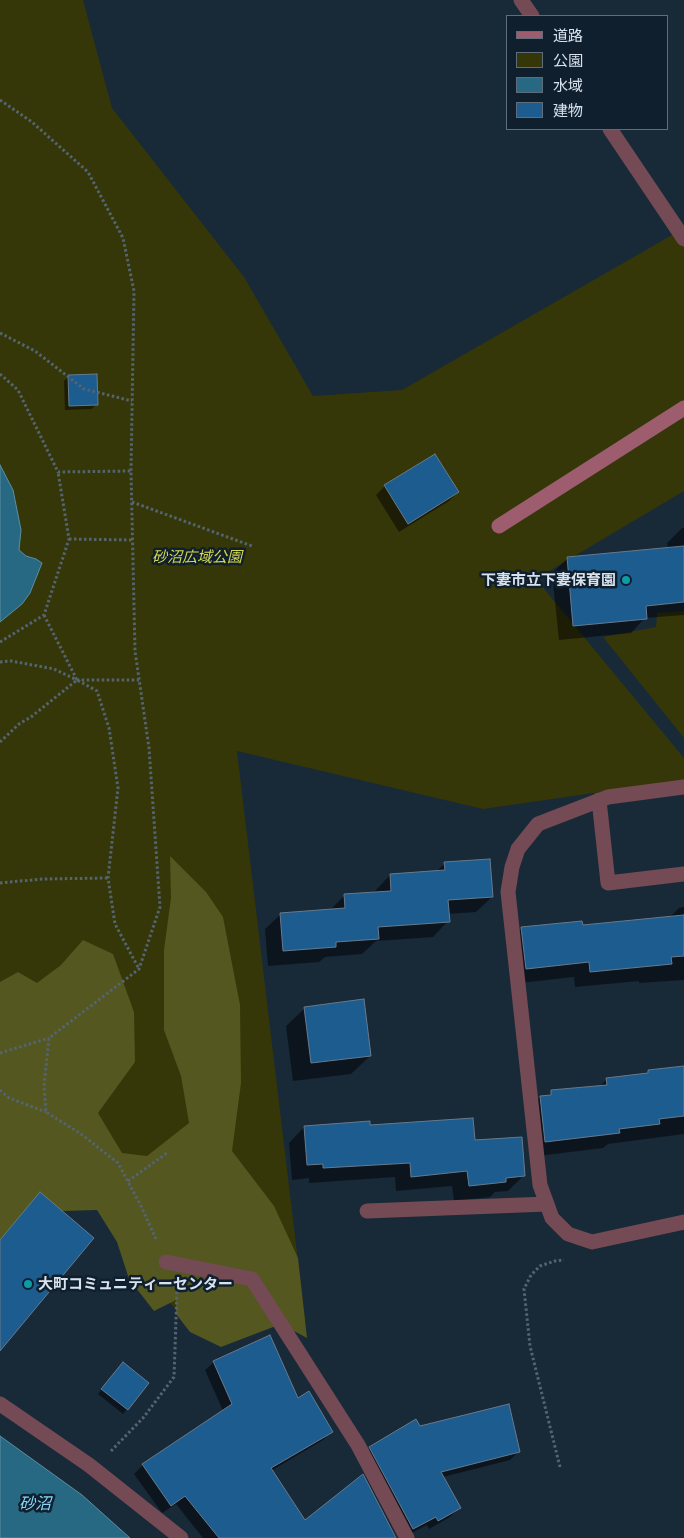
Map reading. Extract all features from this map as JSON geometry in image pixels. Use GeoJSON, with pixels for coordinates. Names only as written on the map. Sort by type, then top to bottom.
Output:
{"type":"FeatureCollection","features":[{"type":"Feature","properties":{"kind":"street"},"geometry":{"type":"LineString","coordinates":[[521,0],[531,15]]}},
{"type":"Feature","properties":{"kind":"street"},"geometry":{"type":"LineString","coordinates":[[611,130],[684,239]]}},
{"type":"Feature","properties":{"kind":"street"},"geometry":{"type":"LineString","coordinates":[[499,526],[684,408]]}},
{"type":"Feature","properties":{"kind":"street"},"geometry":{"type":"LineString","coordinates":[[684,787],[608,797],[538,824],[518,849],[512,867],[508,892],[540,1185],[552,1218],[568,1234],[592,1242],[684,1222]]}},
{"type":"Feature","properties":{"kind":"street"},"geometry":{"type":"LineString","coordinates":[[599,800],[608,883],[684,874]]}},
{"type":"Feature","properties":{"kind":"street"},"geometry":{"type":"LineString","coordinates":[[366,1211],[547,1204]]}},
{"type":"Feature","properties":{"kind":"street"},"geometry":{"type":"LineString","coordinates":[[166,1262],[252,1279],[358,1445],[408,1538]]}},
{"type":"Feature","properties":{"kind":"street"},"geometry":{"type":"LineString","coordinates":[[0,1404],[94,1470],[181,1538]]}},
{"type":"Feature","properties":{"kind":"path"},"geometry":{"type":"LineString","coordinates":[[0,100],[32,122],[88,172],[123,238],[134,291],[131,471],[135,652],[149,748],[160,907],[138,969],[49,1038],[0,1053]]}},
{"type":"Feature","properties":{"kind":"path"},"geometry":{"type":"LineString","coordinates":[[0,333],[35,352],[68,375],[84,389],[132,401]]}},
{"type":"Feature","properties":{"kind":"path"},"geometry":{"type":"LineString","coordinates":[[0,374],[18,390],[58,472],[70,539],[44,615],[0,642]]}},
{"type":"Feature","properties":{"kind":"path"},"geometry":{"type":"LineString","coordinates":[[58,472],[131,471]]}},
{"type":"Feature","properties":{"kind":"path"},"geometry":{"type":"LineString","coordinates":[[132,502],[252,546]]}},
{"type":"Feature","properties":{"kind":"path"},"geometry":{"type":"LineString","coordinates":[[70,539],[132,540]]}},
{"type":"Feature","properties":{"kind":"path"},"geometry":{"type":"LineString","coordinates":[[44,615],[77,680]]}},
{"type":"Feature","properties":{"kind":"path"},"geometry":{"type":"LineString","coordinates":[[0,662],[11,660],[54,668],[97,691],[109,728],[118,788],[108,878],[115,924],[138,969]]}},
{"type":"Feature","properties":{"kind":"path"},"geometry":{"type":"LineString","coordinates":[[0,742],[19,724],[31,717],[77,680],[140,680]]}},
{"type":"Feature","properties":{"kind":"path"},"geometry":{"type":"LineString","coordinates":[[0,883],[42,879],[108,878]]}},
{"type":"Feature","properties":{"kind":"path"},"geometry":{"type":"LineString","coordinates":[[46,1112],[44,1086],[49,1038]]}},
{"type":"Feature","properties":{"kind":"path"},"geometry":{"type":"LineString","coordinates":[[0,1090],[9,1098],[46,1112],[81,1134],[118,1163],[141,1206],[177,1283],[174,1377],[144,1418],[94,1470]]}},
{"type":"Feature","properties":{"kind":"path"},"geometry":{"type":"LineString","coordinates":[[128,1182],[167,1153]]}},
{"type":"Feature","properties":{"kind":"path"},"geometry":{"type":"LineString","coordinates":[[560,1467],[530,1346],[524,1289],[531,1275],[540,1266],[554,1261],[571,1260]]}},
{"type":"Feature","properties":{"kind":"green space","name":"砂沼広域公園"},"geometry":{"type":"Polygon","coordinates":[[[0,0],[83,0],[112,108],[244,277],[313,396],[402,390],[679,231],[684,239],[684,491],[536,579],[684,758],[684,780],[483,809],[237,751],[305,1320],[193,1325],[143,1278],[106,1213],[41,1180],[0,1187],[0,0]]]}},
{"type":"Feature","properties":{"kind":"green space"},"geometry":{"type":"Polygon","coordinates":[[[684,611],[684,738],[603,637],[656,627],[657,613],[684,611]]]}},
{"type":"Feature","properties":{"kind":"green space"},"geometry":{"type":"Polygon","coordinates":[[[170,856],[206,892],[223,917],[240,1005],[241,1083],[232,1151],[274,1206],[298,1258],[307,1338],[281,1324],[221,1347],[190,1332],[176,1314],[176,1300],[154,1311],[129,1279],[117,1242],[97,1210],[62,1211],[40,1193],[0,1240],[0,982],[18,972],[37,983],[61,965],[83,940],[113,954],[134,1012],[135,1062],[98,1113],[122,1153],[147,1156],[189,1123],[181,1076],[164,1030],[164,950],[171,898],[170,856]]]}},
{"type":"Feature","properties":{"kind":"water"},"geometry":{"type":"Polygon","coordinates":[[[0,465],[13,490],[21,530],[19,550],[26,556],[42,563],[30,593],[22,604],[0,622],[0,465]]]}},
{"type":"Feature","properties":{"kind":"water","name":"砂沼"},"geometry":{"type":"Polygon","coordinates":[[[0,1436],[82,1495],[130,1538],[0,1538],[0,1436]]]}},
{"type":"Feature","properties":{"kind":"building"},"geometry":{"type":"Polygon","coordinates":[[[97,374],[98,405],[69,406],[68,375],[97,374]]]}},
{"type":"Feature","properties":{"kind":"building"},"geometry":{"type":"Polygon","coordinates":[[[435,454],[459,492],[408,524],[384,485],[435,454]]]}},
{"type":"Feature","properties":{"kind":"building","name":"下妻市立下妻保育園"},"geometry":{"type":"Polygon","coordinates":[[[684,546],[684,602],[646,606],[647,619],[573,626],[567,557],[684,546]]]}},
{"type":"Feature","properties":{"kind":"building"},"geometry":{"type":"Polygon","coordinates":[[[490,859],[493,897],[448,900],[450,922],[378,927],[379,939],[336,942],[336,947],[283,951],[280,913],[345,908],[344,894],[391,891],[390,874],[445,870],[444,862],[490,859]]]}},
{"type":"Feature","properties":{"kind":"building"},"geometry":{"type":"Polygon","coordinates":[[[684,915],[684,956],[671,957],[672,964],[590,972],[589,962],[526,969],[521,927],[582,921],[583,925],[684,915]]]}},
{"type":"Feature","properties":{"kind":"building"},"geometry":{"type":"Polygon","coordinates":[[[364,999],[371,1056],[311,1063],[304,1007],[364,999]]]}},
{"type":"Feature","properties":{"kind":"building"},"geometry":{"type":"Polygon","coordinates":[[[684,1066],[684,1116],[659,1119],[660,1124],[619,1129],[620,1133],[545,1142],[540,1096],[551,1095],[551,1090],[607,1085],[606,1078],[648,1073],[648,1070],[684,1066]]]}},
{"type":"Feature","properties":{"kind":"building"},"geometry":{"type":"Polygon","coordinates":[[[473,1118],[475,1140],[522,1137],[525,1176],[506,1178],[506,1182],[469,1186],[467,1171],[411,1177],[410,1163],[323,1168],[323,1164],[307,1165],[304,1126],[370,1121],[370,1125],[473,1118]]]}},
{"type":"Feature","properties":{"kind":"building","name":"大町コミュニティーセンター"},"geometry":{"type":"Polygon","coordinates":[[[40,1192],[94,1238],[0,1351],[0,1240],[40,1192]]]}},
{"type":"Feature","properties":{"kind":"building"},"geometry":{"type":"Polygon","coordinates":[[[270,1335],[298,1398],[309,1391],[333,1432],[271,1468],[305,1520],[363,1474],[396,1538],[219,1538],[185,1496],[171,1506],[142,1464],[232,1404],[213,1361],[270,1335]]]}},
{"type":"Feature","properties":{"kind":"building"},"geometry":{"type":"Polygon","coordinates":[[[123,1362],[149,1383],[128,1410],[101,1389],[123,1362]]]}},
{"type":"Feature","properties":{"kind":"building"},"geometry":{"type":"Polygon","coordinates":[[[509,1404],[520,1452],[441,1472],[461,1508],[438,1521],[436,1517],[413,1529],[369,1447],[416,1419],[420,1426],[509,1404]]]}},
{"type":"Feature","properties":{"kind":"place","name":"下妻市立下妻保育園"},"geometry":{"type":"Point","coordinates":[626,580]}},
{"type":"Feature","properties":{"kind":"place","name":"大町コミュニティーセンター"},"geometry":{"type":"Point","coordinates":[28,1284]}}]}
